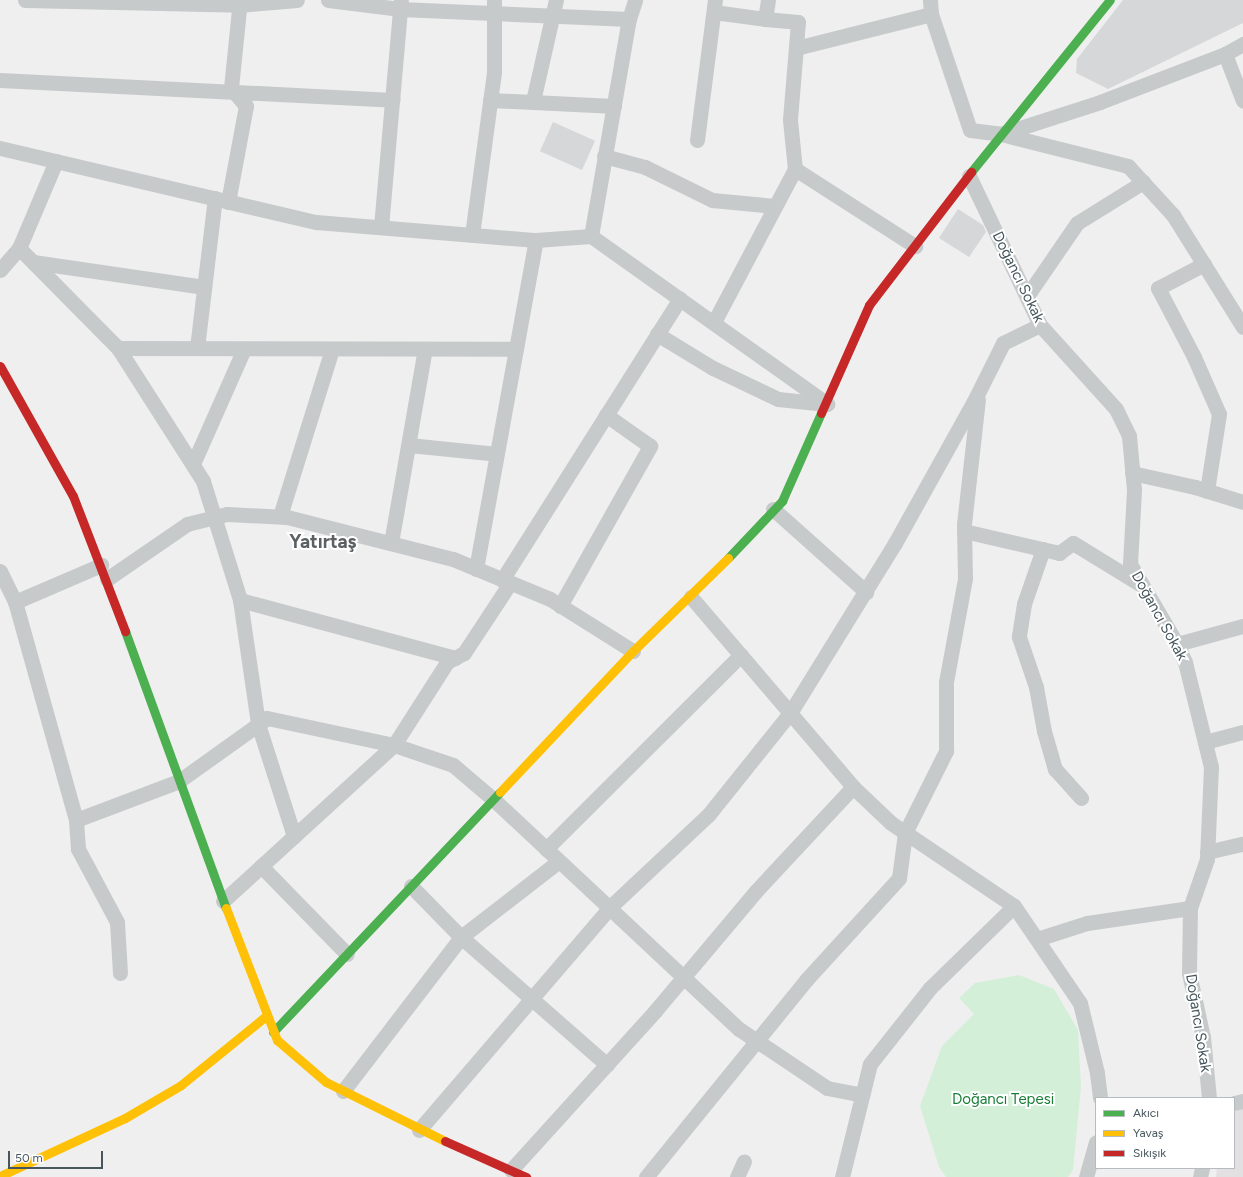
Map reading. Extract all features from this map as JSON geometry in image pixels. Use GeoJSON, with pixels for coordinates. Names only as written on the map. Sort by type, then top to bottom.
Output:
{"type":"FeatureCollection","features":[{"type":"Feature","properties":{"kind":"street"},"geometry":{"type":"LineString","coordinates":[[25,0],[240,2],[297,0]]}},
{"type":"Feature","properties":{"kind":"street"},"geometry":{"type":"LineString","coordinates":[[328,0],[401,4],[555,7],[629,19]]}},
{"type":"Feature","properties":{"kind":"street"},"geometry":{"type":"LineString","coordinates":[[591,236],[629,19],[635,0]]}},
{"type":"Feature","properties":{"kind":"street"},"geometry":{"type":"LineString","coordinates":[[766,19],[768,0]]}},
{"type":"Feature","properties":{"kind":"street"},"geometry":{"type":"LineString","coordinates":[[273,1032],[633,650],[691,597],[782,501],[870,306],[1001,134],[1110,0]]}},
{"type":"Feature","properties":{"kind":"street"},"geometry":{"type":"LineString","coordinates":[[197,348],[204,287],[221,200],[246,106],[231,88],[240,2]]}},
{"type":"Feature","properties":{"kind":"street"},"geometry":{"type":"LineString","coordinates":[[381,228],[401,4]]}},
{"type":"Feature","properties":{"kind":"street"},"geometry":{"type":"LineString","coordinates":[[472,235],[494,72],[494,6]]}},
{"type":"Feature","properties":{"kind":"street"},"geometry":{"type":"LineString","coordinates":[[697,140],[714,6],[766,19],[798,22],[790,120],[795,169],[714,322]]}},
{"type":"Feature","properties":{"kind":"street"},"geometry":{"type":"LineString","coordinates":[[534,101],[555,7]]}},
{"type":"Feature","properties":{"kind":"street"},"geometry":{"type":"LineString","coordinates":[[796,48],[931,7],[970,130],[1001,134],[1128,166],[1173,215],[1243,327]]}},
{"type":"Feature","properties":{"kind":"street"},"geometry":{"type":"LineString","coordinates":[[1001,134],[1100,102],[1225,54],[1243,44]]}},
{"type":"Feature","properties":{"kind":"street"},"geometry":{"type":"LineString","coordinates":[[1225,54],[1243,101]]}},
{"type":"Feature","properties":{"kind":"street"},"geometry":{"type":"LineString","coordinates":[[0,80],[392,100]]}},
{"type":"Feature","properties":{"kind":"street"},"geometry":{"type":"LineString","coordinates":[[490,100],[614,106]]}},
{"type":"Feature","properties":{"kind":"street"},"geometry":{"type":"LineString","coordinates":[[0,148],[316,222],[536,240],[591,236],[714,322],[827,404]]}},
{"type":"Feature","properties":{"kind":"street"},"geometry":{"type":"LineString","coordinates":[[604,156],[645,167],[712,200],[775,206]]}},
{"type":"Feature","properties":{"kind":"street"},"geometry":{"type":"LineString","coordinates":[[0,270],[18,248],[56,161]]}},
{"type":"Feature","properties":{"kind":"street"},"geometry":{"type":"LineString","coordinates":[[795,169],[915,246]]}},
{"type":"Feature","properties":{"kind":"street","name":"Doğancı Sokak"},"geometry":{"type":"LineString","coordinates":[[969,176],[1040,325],[1116,409],[1129,436],[1132,473],[1130,564],[1177,644],[1185,662],[1211,767],[1207,852],[1190,908],[1189,974],[1203,1037],[1209,1097]]}},
{"type":"Feature","properties":{"kind":"street"},"geometry":{"type":"LineString","coordinates":[[1027,296],[1077,223],[1143,182]]}},
{"type":"Feature","properties":{"kind":"street"},"geometry":{"type":"LineString","coordinates":[[476,569],[536,240]]}},
{"type":"Feature","properties":{"kind":"street"},"geometry":{"type":"LineString","coordinates":[[18,248],[118,348],[203,481],[240,600],[258,724],[294,836]]}},
{"type":"Feature","properties":{"kind":"street"},"geometry":{"type":"LineString","coordinates":[[33,262],[204,287]]}},
{"type":"Feature","properties":{"kind":"street"},"geometry":{"type":"LineString","coordinates":[[1204,264],[1158,288],[1194,357],[1219,414],[1207,491]]}},
{"type":"Feature","properties":{"kind":"street"},"geometry":{"type":"LineString","coordinates":[[222,901],[394,745],[447,662],[464,653],[606,415],[680,298]]}},
{"type":"Feature","properties":{"kind":"street"},"geometry":{"type":"LineString","coordinates":[[419,1130],[530,997],[609,908],[708,814],[790,713],[866,592],[979,391],[1003,343],[1040,325]]}},
{"type":"Feature","properties":{"kind":"street"},"geometry":{"type":"LineString","coordinates":[[657,334],[713,368],[778,399],[827,404]]}},
{"type":"Feature","properties":{"kind":"street"},"geometry":{"type":"LineString","coordinates":[[118,348],[516,349]]}},
{"type":"Feature","properties":{"kind":"street"},"geometry":{"type":"LineString","coordinates":[[193,464],[244,349]]}},
{"type":"Feature","properties":{"kind":"street"},"geometry":{"type":"LineString","coordinates":[[280,516],[332,349]]}},
{"type":"Feature","properties":{"kind":"street"},"geometry":{"type":"LineString","coordinates":[[392,544],[425,349]]}},
{"type":"Feature","properties":{"kind":"street"},"geometry":{"type":"LineString","coordinates":[[0,366],[73,496],[107,579],[222,901],[273,1032],[278,1040],[326,1082],[419,1130],[526,1177]]}},
{"type":"Feature","properties":{"kind":"street"},"geometry":{"type":"LineString","coordinates":[[646,1177],[806,980],[899,878],[906,833],[946,751],[946,682],[965,578],[964,531],[979,391]]}},
{"type":"Feature","properties":{"kind":"street"},"geometry":{"type":"LineString","coordinates":[[560,606],[650,446],[606,415]]}},
{"type":"Feature","properties":{"kind":"street"},"geometry":{"type":"LineString","coordinates":[[408,445],[497,454]]}},
{"type":"Feature","properties":{"kind":"street"},"geometry":{"type":"LineString","coordinates":[[1132,473],[1207,491],[1243,502]]}},
{"type":"Feature","properties":{"kind":"street"},"geometry":{"type":"LineString","coordinates":[[773,509],[866,592]]}},
{"type":"Feature","properties":{"kind":"street"},"geometry":{"type":"LineString","coordinates":[[107,579],[187,524],[227,514],[280,516],[453,559],[560,606],[633,650]]}},
{"type":"Feature","properties":{"kind":"street"},"geometry":{"type":"LineString","coordinates":[[964,531],[1060,553],[1074,543],[1142,585]]}},
{"type":"Feature","properties":{"kind":"street"},"geometry":{"type":"LineString","coordinates":[[1043,549],[1024,604],[1019,638],[1036,687],[1044,731],[1055,769],[1081,798]]}},
{"type":"Feature","properties":{"kind":"street"},"geometry":{"type":"LineString","coordinates":[[15,602],[101,565]]}},
{"type":"Feature","properties":{"kind":"street"},"geometry":{"type":"LineString","coordinates":[[0,571],[15,602],[76,820],[78,849],[117,922],[120,972]]}},
{"type":"Feature","properties":{"kind":"street"},"geometry":{"type":"LineString","coordinates":[[691,597],[853,787],[891,823],[1014,906],[1080,1003],[1097,1073],[1100,1097]]}},
{"type":"Feature","properties":{"kind":"street"},"geometry":{"type":"LineString","coordinates":[[240,600],[455,658]]}},
{"type":"Feature","properties":{"kind":"street"},"geometry":{"type":"LineString","coordinates":[[1177,644],[1243,626]]}},
{"type":"Feature","properties":{"kind":"street"},"geometry":{"type":"LineString","coordinates":[[546,849],[741,655]]}},
{"type":"Feature","properties":{"kind":"street"},"geometry":{"type":"LineString","coordinates":[[76,820],[179,781],[267,718],[394,745],[453,765],[493,798],[739,1029],[827,1088],[862,1095]]}},
{"type":"Feature","properties":{"kind":"street"},"geometry":{"type":"LineString","coordinates":[[1205,742],[1243,732]]}},
{"type":"Feature","properties":{"kind":"street"},"geometry":{"type":"LineString","coordinates":[[511,1170],[684,977],[756,891],[853,787]]}},
{"type":"Feature","properties":{"kind":"street"},"geometry":{"type":"LineString","coordinates":[[1207,852],[1243,844]]}},
{"type":"Feature","properties":{"kind":"street"},"geometry":{"type":"LineString","coordinates":[[343,1091],[461,937],[559,861]]}},
{"type":"Feature","properties":{"kind":"street"},"geometry":{"type":"LineString","coordinates":[[261,866],[347,954]]}},
{"type":"Feature","properties":{"kind":"street"},"geometry":{"type":"LineString","coordinates":[[411,886],[461,937],[607,1064]]}},
{"type":"Feature","properties":{"kind":"street"},"geometry":{"type":"LineString","coordinates":[[842,1177],[870,1064],[930,988],[1014,906]]}},
{"type":"Feature","properties":{"kind":"street"},"geometry":{"type":"LineString","coordinates":[[1037,939],[1086,923],[1190,908]]}},
{"type":"Feature","properties":{"kind":"street"},"geometry":{"type":"LineString","coordinates":[[0,1176],[126,1118],[181,1085],[267,1015]]}},
{"type":"Feature","properties":{"kind":"street"},"geometry":{"type":"LineString","coordinates":[[1086,1177],[1095,1146]]}},
{"type":"Feature","properties":{"kind":"street"},"geometry":{"type":"LineString","coordinates":[[737,1177],[744,1161]]}},
{"type":"Feature","properties":{"kind":"shaded area"},"geometry":{"type":"Polygon","coordinates":[[[1243,1109],[1243,1177],[1216,1177],[1217,1169],[1235,1169],[1235,1110],[1243,1109]]]}},
{"type":"Feature","properties":{"kind":"green space","name":"Doğancı Tepesi"},"geometry":{"type":"Polygon","coordinates":[[[1019,975],[1054,989],[1078,1030],[1081,1087],[1073,1170],[1068,1177],[946,1177],[939,1167],[920,1106],[942,1046],[974,1014],[959,998],[975,983],[1019,975]]]}},
{"type":"Feature","properties":{"kind":"building"},"geometry":{"type":"Polygon","coordinates":[[[1123,0],[1243,0],[1243,23],[1108,89],[1076,73],[1077,59],[1123,0]]]}},
{"type":"Feature","properties":{"kind":"building"},"geometry":{"type":"Polygon","coordinates":[[[553,122],[595,141],[582,170],[540,151],[553,122]]]}},
{"type":"Feature","properties":{"kind":"building"},"geometry":{"type":"Polygon","coordinates":[[[958,209],[983,225],[986,232],[969,257],[939,238],[958,209]]]}},
{"type":"Feature","properties":{"kind":"traffic: fast"},"geometry":{"type":"LineString","coordinates":[[971,172],[1110,0]]}},
{"type":"Feature","properties":{"kind":"traffic: fast"},"geometry":{"type":"LineString","coordinates":[[728,558],[782,501],[821,413]]}},
{"type":"Feature","properties":{"kind":"traffic: fast"},"geometry":{"type":"LineString","coordinates":[[125,631],[226,908]]}},
{"type":"Feature","properties":{"kind":"traffic: fast"},"geometry":{"type":"LineString","coordinates":[[273,1032],[500,792]]}},
{"type":"Feature","properties":{"kind":"traffic: slow"},"geometry":{"type":"LineString","coordinates":[[500,792],[633,651],[728,558]]}},
{"type":"Feature","properties":{"kind":"traffic: slow"},"geometry":{"type":"LineString","coordinates":[[226,908],[277,1040],[326,1082],[445,1141]]}},
{"type":"Feature","properties":{"kind":"traffic: slow"},"geometry":{"type":"LineString","coordinates":[[0,1176],[125,1118],[181,1085],[267,1015]]}},
{"type":"Feature","properties":{"kind":"traffic: jam"},"geometry":{"type":"LineString","coordinates":[[821,413],[869,305],[971,172]]}},
{"type":"Feature","properties":{"kind":"traffic: jam"},"geometry":{"type":"LineString","coordinates":[[0,366],[73,496],[125,631]]}},
{"type":"Feature","properties":{"kind":"traffic: jam"},"geometry":{"type":"LineString","coordinates":[[445,1141],[526,1177]]}},
{"type":"Feature","properties":{"kind":"district","name":"Yatırtaş"},"geometry":{"type":"Point","coordinates":[323,542]}}]}
